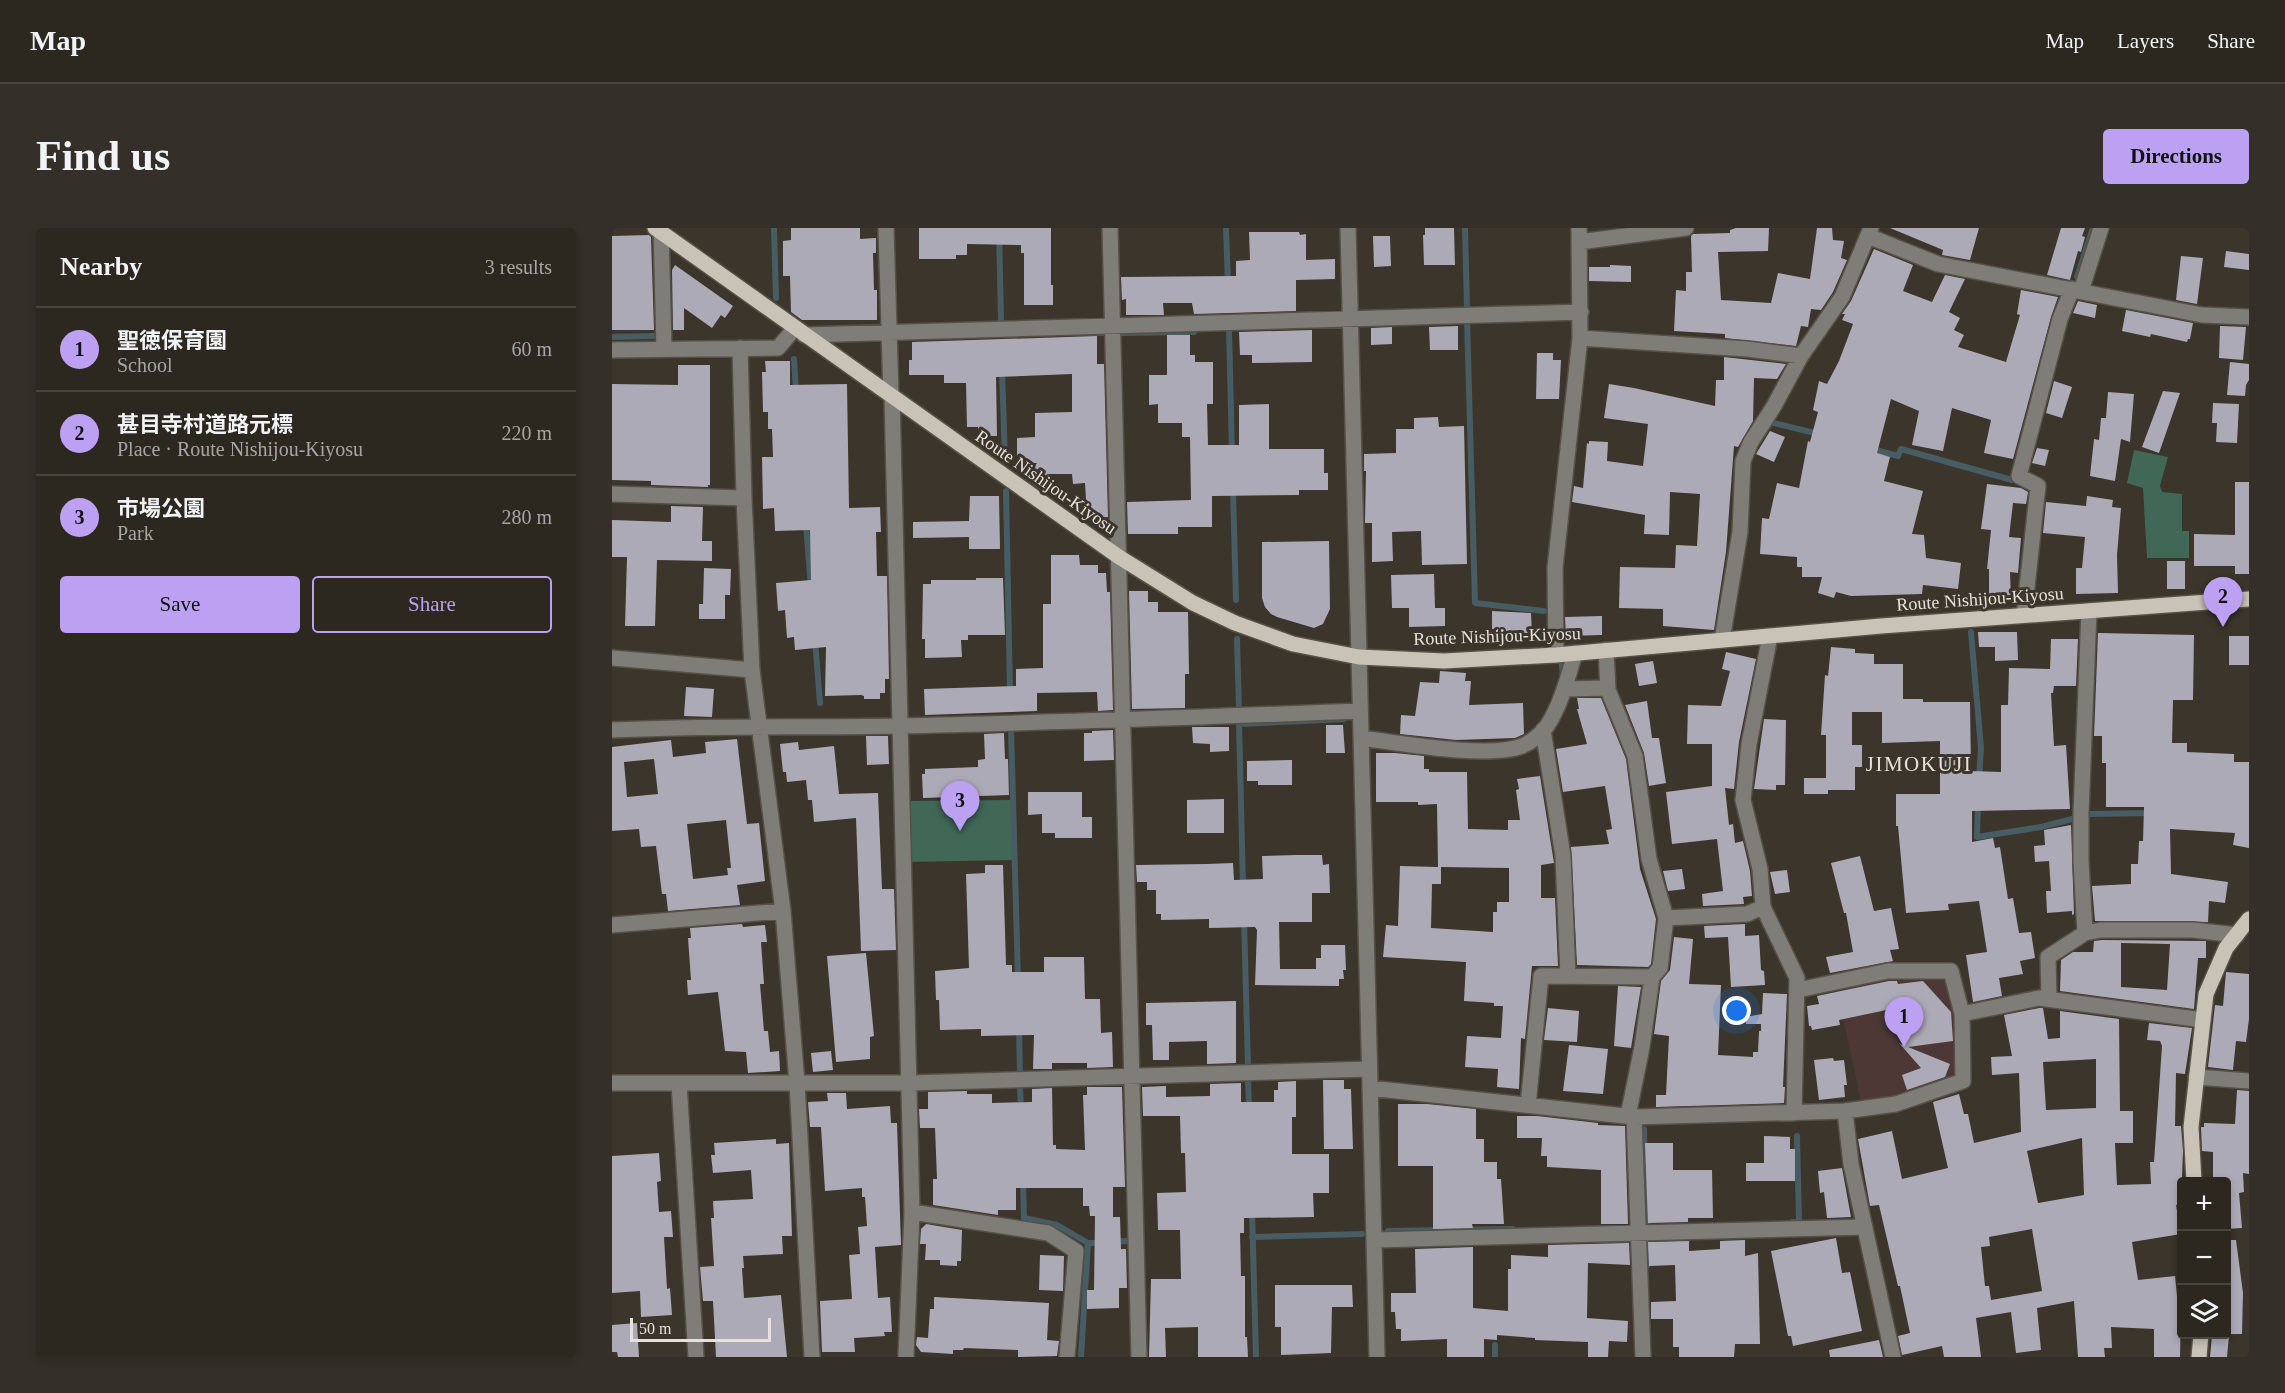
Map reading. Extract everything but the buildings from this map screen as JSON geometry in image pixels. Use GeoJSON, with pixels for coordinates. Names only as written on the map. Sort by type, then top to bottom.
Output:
{"type":"FeatureCollection","features":[{"type":"Feature","properties":{"kind":"main road","name":"Route Nishijou-Kiyosu"},"geometry":{"type":"LineString","coordinates":[[659,229],[1119,557],[1193,603],[1235,623],[1293,644],[1359,657],[1444,661],[1556,655],[2024,615],[2249,599]]}},
{"type":"Feature","properties":{"kind":"main road"},"geometry":{"type":"LineString","coordinates":[[2194,1177],[2191,1127],[2206,994],[2209,982],[2226,948],[2249,919]]}},
{"type":"Feature","properties":{"kind":"main road"},"geometry":{"type":"LineString","coordinates":[[2199,1357],[2201,1339]]}},
{"type":"Feature","properties":{"kind":"street"},"geometry":{"type":"LineString","coordinates":[[886,228],[912,1212],[906,1357]]}},
{"type":"Feature","properties":{"kind":"street"},"geometry":{"type":"LineString","coordinates":[[1110,228],[1139,1357]]}},
{"type":"Feature","properties":{"kind":"street"},"geometry":{"type":"LineString","coordinates":[[1348,228],[1377,1357]]}},
{"type":"Feature","properties":{"kind":"street"},"geometry":{"type":"LineString","coordinates":[[1556,655],[1555,568],[1580,338],[1579,235],[1686,228]]}},
{"type":"Feature","properties":{"kind":"street"},"geometry":{"type":"LineString","coordinates":[[2024,615],[2038,486],[2019,476],[2060,319],[2076,290],[2101,228]]}},
{"type":"Feature","properties":{"kind":"street"},"geometry":{"type":"LineString","coordinates":[[659,229],[664,349]]}},
{"type":"Feature","properties":{"kind":"street"},"geometry":{"type":"LineString","coordinates":[[1722,640],[1740,532],[1743,461],[1751,442],[1801,356],[1842,297],[1870,232],[1938,264],[2202,315],[2249,317]]}},
{"type":"Feature","properties":{"kind":"street"},"geometry":{"type":"LineString","coordinates":[[612,350],[778,348],[800,331],[889,332],[1581,312]]}},
{"type":"Feature","properties":{"kind":"street"},"geometry":{"type":"LineString","coordinates":[[1580,338],[1747,349],[1801,356]]}},
{"type":"Feature","properties":{"kind":"street"},"geometry":{"type":"LineString","coordinates":[[740,348],[752,670],[783,911],[797,1083],[812,1357]]}},
{"type":"Feature","properties":{"kind":"street"},"geometry":{"type":"LineString","coordinates":[[612,494],[744,498]]}},
{"type":"Feature","properties":{"kind":"street"},"geometry":{"type":"LineString","coordinates":[[2085,933],[2081,813],[2089,611]]}},
{"type":"Feature","properties":{"kind":"street"},"geometry":{"type":"LineString","coordinates":[[1770,636],[1749,744],[1743,800],[1760,869],[1763,907],[1797,978],[1794,1113]]}},
{"type":"Feature","properties":{"kind":"street"},"geometry":{"type":"LineString","coordinates":[[1606,650],[1607,688],[1635,756],[1649,859],[1666,918],[1660,968],[1652,977],[1631,1117],[1643,1357]]}},
{"type":"Feature","properties":{"kind":"street"},"geometry":{"type":"LineString","coordinates":[[1361,738],[1485,751],[1521,747],[1532,741],[1547,726],[1564,689],[1575,653]]}},
{"type":"Feature","properties":{"kind":"street"},"geometry":{"type":"LineString","coordinates":[[612,658],[752,670]]}},
{"type":"Feature","properties":{"kind":"street"},"geometry":{"type":"LineString","coordinates":[[1564,689],[1607,688]]}},
{"type":"Feature","properties":{"kind":"street"},"geometry":{"type":"LineString","coordinates":[[612,730],[673,727],[900,726],[1360,711]]}},
{"type":"Feature","properties":{"kind":"street"},"geometry":{"type":"LineString","coordinates":[[1543,730],[1563,856],[1568,976]]}},
{"type":"Feature","properties":{"kind":"street"},"geometry":{"type":"LineString","coordinates":[[1666,918],[1747,914],[1763,907]]}},
{"type":"Feature","properties":{"kind":"street"},"geometry":{"type":"LineString","coordinates":[[612,925],[783,911]]}},
{"type":"Feature","properties":{"kind":"street"},"geometry":{"type":"LineString","coordinates":[[2049,999],[2048,957],[2085,933],[2101,930],[2193,930],[2236,935]]}},
{"type":"Feature","properties":{"kind":"street"},"geometry":{"type":"LineString","coordinates":[[1370,1088],[1631,1117],[1845,1112],[1896,1104],[1962,1081],[1962,1014],[1951,972],[1888,971],[1798,990]]}},
{"type":"Feature","properties":{"kind":"street"},"geometry":{"type":"LineString","coordinates":[[1528,1105],[1540,976],[1652,977]]}},
{"type":"Feature","properties":{"kind":"street"},"geometry":{"type":"LineString","coordinates":[[1962,1014],[2039,998],[2203,1020]]}},
{"type":"Feature","properties":{"kind":"street"},"geometry":{"type":"LineString","coordinates":[[612,1083],[909,1083],[1369,1069]]}},
{"type":"Feature","properties":{"kind":"street"},"geometry":{"type":"LineString","coordinates":[[2196,1077],[2249,1080]]}},
{"type":"Feature","properties":{"kind":"street"},"geometry":{"type":"LineString","coordinates":[[679,1083],[696,1357]]}},
{"type":"Feature","properties":{"kind":"street"},"geometry":{"type":"LineString","coordinates":[[1845,1112],[1851,1164],[1893,1357]]}},
{"type":"Feature","properties":{"kind":"street"},"geometry":{"type":"LineString","coordinates":[[912,1212],[1047,1233],[1076,1251],[1067,1357]]}},
{"type":"Feature","properties":{"kind":"street"},"geometry":{"type":"LineString","coordinates":[[1374,1240],[1865,1227]]}},
{"type":"Feature","properties":{"kind":"shaded area"},"geometry":{"type":"Polygon","coordinates":[[[1889,975],[1941,975],[1946,980],[1956,1019],[1957,1072],[1953,1077],[1896,1097],[1861,1102],[1836,985],[1889,975]]]}},
{"type":"Feature","properties":{"kind":"green space"},"geometry":{"type":"Polygon","coordinates":[[[2134,450],[2168,457],[2160,486],[2162,492],[2182,494],[2182,531],[2189,531],[2189,558],[2147,558],[2143,488],[2127,483],[2134,450]]]}},
{"type":"Feature","properties":{"kind":"green space"},"geometry":{"type":"Polygon","coordinates":[[[1012,800],[1013,860],[908,862],[907,801],[1012,800]]]}},
{"type":"Feature","properties":{"kind":"waterway"},"geometry":{"type":"LineString","coordinates":[[774,228],[776,298]]}},
{"type":"Feature","properties":{"kind":"waterway"},"geometry":{"type":"LineString","coordinates":[[999,228],[1001,320]]}},
{"type":"Feature","properties":{"kind":"waterway"},"geometry":{"type":"LineString","coordinates":[[1226,228],[1228,284]]}},
{"type":"Feature","properties":{"kind":"waterway"},"geometry":{"type":"LineString","coordinates":[[1465,228],[1467,307]]}},
{"type":"Feature","properties":{"kind":"waterway"},"geometry":{"type":"LineString","coordinates":[[2077,277],[2093,228]]}},
{"type":"Feature","properties":{"kind":"waterway"},"geometry":{"type":"LineString","coordinates":[[1467,319],[1475,603],[1544,611]]}},
{"type":"Feature","properties":{"kind":"waterway"},"geometry":{"type":"LineString","coordinates":[[1229,329],[1232,453]]}},
{"type":"Feature","properties":{"kind":"waterway"},"geometry":{"type":"LineString","coordinates":[[1122,333],[1194,332]]}},
{"type":"Feature","properties":{"kind":"waterway"},"geometry":{"type":"LineString","coordinates":[[612,337],[654,336]]}},
{"type":"Feature","properties":{"kind":"waterway"},"geometry":{"type":"LineString","coordinates":[[794,359],[796,391]]}},
{"type":"Feature","properties":{"kind":"waterway"},"geometry":{"type":"LineString","coordinates":[[1002,369],[1005,461]]}},
{"type":"Feature","properties":{"kind":"waterway"},"geometry":{"type":"LineString","coordinates":[[1774,423],[1819,434]]}},
{"type":"Feature","properties":{"kind":"waterway"},"geometry":{"type":"LineString","coordinates":[[1872,449],[1898,456],[1901,449],[2012,480]]}},
{"type":"Feature","properties":{"kind":"waterway"},"geometry":{"type":"LineString","coordinates":[[1233,490],[1236,600]]}},
{"type":"Feature","properties":{"kind":"waterway"},"geometry":{"type":"LineString","coordinates":[[1006,491],[1010,692]]}},
{"type":"Feature","properties":{"kind":"waterway"},"geometry":{"type":"LineString","coordinates":[[806,524],[811,588]]}},
{"type":"Feature","properties":{"kind":"waterway"},"geometry":{"type":"LineString","coordinates":[[1971,632],[1981,748],[1979,779]]}},
{"type":"Feature","properties":{"kind":"waterway"},"geometry":{"type":"LineString","coordinates":[[1237,639],[1239,709]]}},
{"type":"Feature","properties":{"kind":"waterway"},"geometry":{"type":"LineString","coordinates":[[815,640],[820,703]]}},
{"type":"Feature","properties":{"kind":"waterway"},"geometry":{"type":"LineString","coordinates":[[1562,664],[1563,679]]}},
{"type":"Feature","properties":{"kind":"waterway"},"geometry":{"type":"LineString","coordinates":[[1239,724],[1344,719]]}},
{"type":"Feature","properties":{"kind":"waterway"},"geometry":{"type":"LineString","coordinates":[[1239,722],[1243,886]]}},
{"type":"Feature","properties":{"kind":"waterway"},"geometry":{"type":"LineString","coordinates":[[1011,729],[1018,979]]}},
{"type":"Feature","properties":{"kind":"waterway"},"geometry":{"type":"LineString","coordinates":[[1978,805],[1977,837],[2041,827],[2076,818]]}},
{"type":"Feature","properties":{"kind":"waterway"},"geometry":{"type":"LineString","coordinates":[[2088,814],[2151,813]]}},
{"type":"Feature","properties":{"kind":"waterway"},"geometry":{"type":"LineString","coordinates":[[1244,920],[1248,1066]]}},
{"type":"Feature","properties":{"kind":"waterway"},"geometry":{"type":"LineString","coordinates":[[1019,1028],[1020,1073]]}},
{"type":"Feature","properties":{"kind":"waterway"},"geometry":{"type":"LineString","coordinates":[[1248,1078],[1249,1107]]}},
{"type":"Feature","properties":{"kind":"waterway"},"geometry":{"type":"LineString","coordinates":[[1020,1088],[1021,1110]]}},
{"type":"Feature","properties":{"kind":"waterway"},"geometry":{"type":"LineString","coordinates":[[1644,1129],[1646,1226],[1649,1226]]}},
{"type":"Feature","properties":{"kind":"waterway"},"geometry":{"type":"LineString","coordinates":[[1792,1222],[1799,1222],[1797,1136]]}},
{"type":"Feature","properties":{"kind":"waterway"},"geometry":{"type":"LineString","coordinates":[[1023,1180],[1024,1218],[1057,1225],[1088,1243]]}},
{"type":"Feature","properties":{"kind":"waterway"},"geometry":{"type":"LineString","coordinates":[[1252,1211],[1256,1357]]}},
{"type":"Feature","properties":{"kind":"waterway"},"geometry":{"type":"LineString","coordinates":[[1388,1231],[1513,1229]]}},
{"type":"Feature","properties":{"kind":"waterway"},"geometry":{"type":"LineString","coordinates":[[1252,1237],[1362,1234]]}},
{"type":"Feature","properties":{"kind":"waterway"},"geometry":{"type":"LineString","coordinates":[[1646,1240],[1647,1266]]}},
{"type":"Feature","properties":{"kind":"waterway"},"geometry":{"type":"LineString","coordinates":[[1113,1242],[1127,1241]]}},
{"type":"Feature","properties":{"kind":"waterway"},"geometry":{"type":"LineString","coordinates":[[1081,1357],[1088,1243],[1103,1243]]}},
{"type":"Feature","properties":{"kind":"waterway"},"geometry":{"type":"LineString","coordinates":[[1495,1345],[1495,1357]]}},
{"type":"Feature","properties":{"kind":"place","name":"甚目寺村道路元標"},"geometry":{"type":"Point","coordinates":[2223,627]}},
{"type":"Feature","properties":{"kind":"place","name":"市場公園"},"geometry":{"type":"Point","coordinates":[960,831]}},
{"type":"Feature","properties":{"kind":"place","name":"聖徳保育園"},"geometry":{"type":"Point","coordinates":[1904,1047]}},
{"type":"Feature","properties":{"kind":"district","name":"JIMOKUJI"},"geometry":{"type":"Point","coordinates":[1919,764]}}]}
